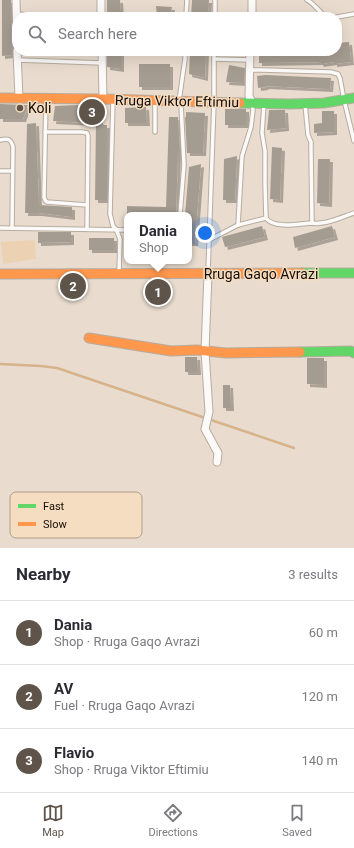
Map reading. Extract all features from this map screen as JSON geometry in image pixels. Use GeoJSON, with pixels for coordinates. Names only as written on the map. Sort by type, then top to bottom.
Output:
{"type":"FeatureCollection","features":[{"type":"Feature","properties":{"kind":"street"},"geometry":{"type":"LineString","coordinates":[[16,0],[16,12]]}},
{"type":"Feature","properties":{"kind":"street"},"geometry":{"type":"LineString","coordinates":[[101,0],[101,12]]}},
{"type":"Feature","properties":{"kind":"street"},"geometry":{"type":"LineString","coordinates":[[252,0],[252,12]]}},
{"type":"Feature","properties":{"kind":"street"},"geometry":{"type":"LineString","coordinates":[[18,56],[19,98]]}},
{"type":"Feature","properties":{"kind":"street"},"geometry":{"type":"LineString","coordinates":[[102,56],[103,99]]}},
{"type":"Feature","properties":{"kind":"street"},"geometry":{"type":"LineString","coordinates":[[250,56],[249,96],[252,102]]}},
{"type":"Feature","properties":{"kind":"street","name":"Rruga Viktor Eftimiu"},"geometry":{"type":"LineString","coordinates":[[0,98],[264,103],[324,102],[354,98]]}},
{"type":"Feature","properties":{"kind":"street","name":"Rruga Gaqo Avrazi"},"geometry":{"type":"LineString","coordinates":[[0,274],[354,274]]}},
{"type":"Feature","properties":{"kind":"street"},"geometry":{"type":"LineString","coordinates":[[208,274],[206,351],[209,412],[205,429],[218,452],[217,462]]}},
{"type":"Feature","properties":{"kind":"street"},"geometry":{"type":"LineString","coordinates":[[89,338],[160,350],[226,353],[351,351],[354,353]]}},
{"type":"Feature","properties":{"kind":"lane"},"geometry":{"type":"LineString","coordinates":[[186,12],[187,0]]}},
{"type":"Feature","properties":{"kind":"lane"},"geometry":{"type":"LineString","coordinates":[[215,0],[215,12]]}},
{"type":"Feature","properties":{"kind":"lane"},"geometry":{"type":"LineString","coordinates":[[307,0],[313,2],[320,12]]}},
{"type":"Feature","properties":{"kind":"lane"},"geometry":{"type":"LineString","coordinates":[[342,16],[354,14]]}},
{"type":"Feature","properties":{"kind":"lane"},"geometry":{"type":"LineString","coordinates":[[180,212],[184,165],[181,104],[179,101],[185,56]]}},
{"type":"Feature","properties":{"kind":"lane"},"geometry":{"type":"LineString","coordinates":[[208,274],[214,59],[250,60]]}},
{"type":"Feature","properties":{"kind":"lane"},"geometry":{"type":"LineString","coordinates":[[18,60],[102,63]]}},
{"type":"Feature","properties":{"kind":"lane"},"geometry":{"type":"LineString","coordinates":[[250,70],[331,72],[338,74],[354,141]]}},
{"type":"Feature","properties":{"kind":"lane"},"geometry":{"type":"LineString","coordinates":[[46,98],[45,200],[47,202],[87,205]]}},
{"type":"Feature","properties":{"kind":"lane"},"geometry":{"type":"LineString","coordinates":[[113,99],[110,214],[113,226],[116,229],[120,239],[119,274]]}},
{"type":"Feature","properties":{"kind":"lane"},"geometry":{"type":"LineString","coordinates":[[155,101],[155,132]]}},
{"type":"Feature","properties":{"kind":"lane"},"geometry":{"type":"LineString","coordinates":[[238,225],[242,156],[251,127],[253,110],[252,102]]}},
{"type":"Feature","properties":{"kind":"lane"},"geometry":{"type":"LineString","coordinates":[[264,103],[262,133],[265,151],[266,218],[268,221],[273,224],[322,224],[354,213],[354,209]]}},
{"type":"Feature","properties":{"kind":"lane"},"geometry":{"type":"LineString","coordinates":[[304,103],[308,136],[311,142],[312,223]]}},
{"type":"Feature","properties":{"kind":"lane"},"geometry":{"type":"LineString","coordinates":[[45,132],[87,133],[87,229]]}},
{"type":"Feature","properties":{"kind":"lane"},"geometry":{"type":"LineString","coordinates":[[0,140],[5,139],[12,142],[12,228]]}},
{"type":"Feature","properties":{"kind":"lane"},"geometry":{"type":"LineString","coordinates":[[0,171],[12,171]]}},
{"type":"Feature","properties":{"kind":"lane"},"geometry":{"type":"LineString","coordinates":[[209,240],[238,225],[266,218]]}},
{"type":"Feature","properties":{"kind":"lane"},"geometry":{"type":"LineString","coordinates":[[0,228],[124,230]]}},
{"type":"Feature","properties":{"kind":"shaded area"},"geometry":{"type":"Polygon","coordinates":[[[35,240],[36,259],[3,264],[1,242],[35,240]]]}},
{"type":"Feature","properties":{"kind":"building"},"geometry":{"type":"Polygon","coordinates":[[[2,0],[11,0],[11,55],[2,56],[2,0]]]}},
{"type":"Feature","properties":{"kind":"building"},"geometry":{"type":"Polygon","coordinates":[[[107,0],[120,0],[121,12],[107,12],[107,0]]]}},
{"type":"Feature","properties":{"kind":"building"},"geometry":{"type":"Polygon","coordinates":[[[192,0],[209,0],[208,12],[191,12],[192,0]]]}},
{"type":"Feature","properties":{"kind":"building"},"geometry":{"type":"Polygon","coordinates":[[[156,6],[172,7],[171,12],[157,12],[156,6]]]}},
{"type":"Feature","properties":{"kind":"building"},"geometry":{"type":"Polygon","coordinates":[[[349,42],[351,62],[334,64],[334,62],[321,64],[320,62],[259,63],[259,56],[342,56],[342,43],[349,42]]]}},
{"type":"Feature","properties":{"kind":"building"},"geometry":{"type":"Polygon","coordinates":[[[107,56],[121,56],[121,69],[107,67],[107,56]]]}},
{"type":"Feature","properties":{"kind":"building"},"geometry":{"type":"Polygon","coordinates":[[[190,56],[206,56],[205,78],[189,74],[190,56]]]}},
{"type":"Feature","properties":{"kind":"building"},"geometry":{"type":"Polygon","coordinates":[[[139,64],[170,64],[170,87],[139,87],[139,64]]]}},
{"type":"Feature","properties":{"kind":"building"},"geometry":{"type":"Polygon","coordinates":[[[229,65],[245,68],[244,83],[226,82],[229,65]]]}},
{"type":"Feature","properties":{"kind":"building"},"geometry":{"type":"Polygon","coordinates":[[[266,75],[331,78],[330,89],[265,86],[266,87],[258,88],[257,76],[266,75]]]}},
{"type":"Feature","properties":{"kind":"building"},"geometry":{"type":"Polygon","coordinates":[[[0,104],[28,105],[23,119],[0,119],[0,104]]]}},
{"type":"Feature","properties":{"kind":"building"},"geometry":{"type":"Polygon","coordinates":[[[78,105],[79,113],[94,108],[102,125],[107,125],[107,200],[95,200],[96,120],[91,123],[53,121],[55,106],[78,105]]]}},
{"type":"Feature","properties":{"kind":"building"},"geometry":{"type":"Polygon","coordinates":[[[146,107],[147,123],[125,123],[125,108],[146,107]]]}},
{"type":"Feature","properties":{"kind":"building"},"geometry":{"type":"Polygon","coordinates":[[[225,109],[246,109],[246,125],[225,125],[225,109]]]}},
{"type":"Feature","properties":{"kind":"building"},"geometry":{"type":"Polygon","coordinates":[[[269,110],[285,110],[286,128],[267,130],[269,110]]]}},
{"type":"Feature","properties":{"kind":"building"},"geometry":{"type":"Polygon","coordinates":[[[322,111],[334,111],[334,132],[314,133],[314,124],[322,123],[322,111]]]}},
{"type":"Feature","properties":{"kind":"building"},"geometry":{"type":"Polygon","coordinates":[[[186,112],[205,113],[203,153],[187,153],[186,112]]]}},
{"type":"Feature","properties":{"kind":"building"},"geometry":{"type":"Polygon","coordinates":[[[169,117],[178,117],[180,153],[178,153],[176,212],[127,212],[127,206],[166,207],[169,117]]]}},
{"type":"Feature","properties":{"kind":"building"},"geometry":{"type":"Polygon","coordinates":[[[36,123],[39,205],[72,207],[72,217],[25,213],[27,124],[36,123]]]}},
{"type":"Feature","properties":{"kind":"building"},"geometry":{"type":"Polygon","coordinates":[[[272,147],[282,148],[280,200],[270,199],[272,147]]]}},
{"type":"Feature","properties":{"kind":"building"},"geometry":{"type":"Polygon","coordinates":[[[237,156],[235,200],[223,200],[224,159],[237,156]]]}},
{"type":"Feature","properties":{"kind":"building"},"geometry":{"type":"Polygon","coordinates":[[[318,159],[330,159],[329,204],[317,203],[318,159]]]}},
{"type":"Feature","properties":{"kind":"building"},"geometry":{"type":"Polygon","coordinates":[[[201,164],[195,243],[192,243],[192,212],[185,212],[189,167],[201,164]]]}},
{"type":"Feature","properties":{"kind":"building"},"geometry":{"type":"Polygon","coordinates":[[[262,226],[265,237],[225,247],[222,237],[262,226]]]}},
{"type":"Feature","properties":{"kind":"building"},"geometry":{"type":"Polygon","coordinates":[[[332,226],[335,237],[295,248],[293,237],[332,226]]]}},
{"type":"Feature","properties":{"kind":"building"},"geometry":{"type":"Polygon","coordinates":[[[38,232],[71,232],[71,242],[38,243],[38,232]]]}},
{"type":"Feature","properties":{"kind":"building"},"geometry":{"type":"Polygon","coordinates":[[[89,238],[114,238],[114,250],[89,250],[89,238]]]}},
{"type":"Feature","properties":{"kind":"building"},"geometry":{"type":"Polygon","coordinates":[[[185,357],[197,357],[198,372],[185,372],[185,357]]]}},
{"type":"Feature","properties":{"kind":"building"},"geometry":{"type":"Polygon","coordinates":[[[307,358],[324,358],[324,385],[307,384],[307,358]]]}},
{"type":"Feature","properties":{"kind":"building"},"geometry":{"type":"Polygon","coordinates":[[[223,385],[230,385],[231,408],[223,408],[223,385]]]}},
{"type":"Feature","properties":{"kind":"waterway"},"geometry":{"type":"LineString","coordinates":[[0,364],[57,368],[294,448]]}},
{"type":"Feature","properties":{"kind":"traffic: fast"},"geometry":{"type":"LineString","coordinates":[[240,103],[324,103],[354,98]]}},
{"type":"Feature","properties":{"kind":"traffic: fast"},"geometry":{"type":"LineString","coordinates":[[302,273],[354,273]]}},
{"type":"Feature","properties":{"kind":"traffic: fast"},"geometry":{"type":"LineString","coordinates":[[300,352],[351,351],[354,353]]}},
{"type":"Feature","properties":{"kind":"traffic: slow"},"geometry":{"type":"LineString","coordinates":[[0,98],[240,103]]}},
{"type":"Feature","properties":{"kind":"traffic: slow"},"geometry":{"type":"LineString","coordinates":[[0,274],[302,273]]}},
{"type":"Feature","properties":{"kind":"traffic: slow"},"geometry":{"type":"LineString","coordinates":[[89,338],[171,351],[197,350],[226,353],[300,352]]}},
{"type":"Feature","properties":{"kind":"place","name":"Koli"},"geometry":{"type":"Point","coordinates":[20,108]}},
{"type":"Feature","properties":{"kind":"place","name":"Flavio"},"geometry":{"type":"Point","coordinates":[92,112]}},
{"type":"Feature","properties":{"kind":"place","name":"AV"},"geometry":{"type":"Point","coordinates":[73,286]}},
{"type":"Feature","properties":{"kind":"place","name":"Dania"},"geometry":{"type":"Point","coordinates":[158,292]}}]}
